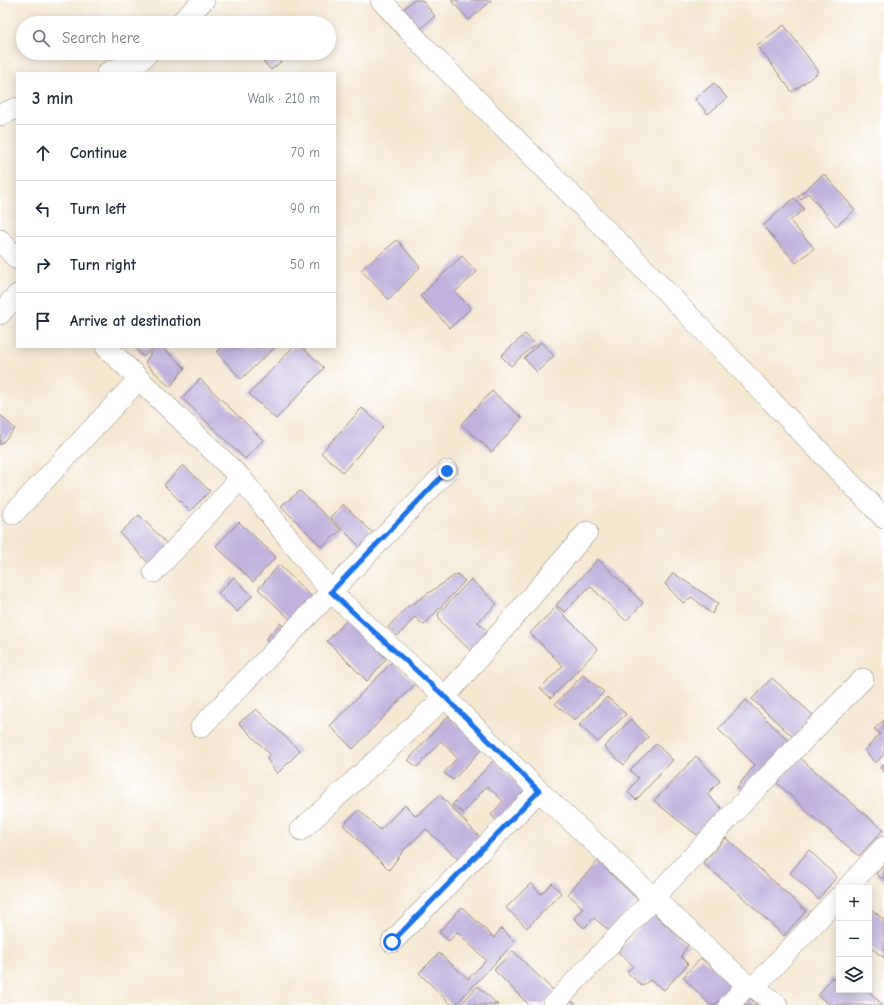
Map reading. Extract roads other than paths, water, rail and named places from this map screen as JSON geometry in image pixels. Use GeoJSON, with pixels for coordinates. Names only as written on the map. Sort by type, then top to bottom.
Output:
{"type":"FeatureCollection","features":[{"type":"Feature","properties":{"kind":"street"},"geometry":{"type":"LineString","coordinates":[[187,16],[204,0]]}},
{"type":"Feature","properties":{"kind":"street"},"geometry":{"type":"LineString","coordinates":[[381,0],[424,48],[628,252],[884,518]]}},
{"type":"Feature","properties":{"kind":"street"},"geometry":{"type":"LineString","coordinates":[[110,72],[140,60]]}},
{"type":"Feature","properties":{"kind":"street"},"geometry":{"type":"LineString","coordinates":[[0,115],[16,108]]}},
{"type":"Feature","properties":{"kind":"street"},"geometry":{"type":"LineString","coordinates":[[0,240],[16,258]]}},
{"type":"Feature","properties":{"kind":"street"},"geometry":{"type":"LineString","coordinates":[[0,314],[16,296]]}},
{"type":"Feature","properties":{"kind":"street"},"geometry":{"type":"LineString","coordinates":[[107,348],[242,478],[331,592],[445,697],[539,791],[653,898],[750,986],[777,1005]]}},
{"type":"Feature","properties":{"kind":"street"},"geometry":{"type":"LineString","coordinates":[[13,514],[139,379]]}},
{"type":"Feature","properties":{"kind":"street"},"geometry":{"type":"LineString","coordinates":[[201,726],[447,471]]}},
{"type":"Feature","properties":{"kind":"street"},"geometry":{"type":"LineString","coordinates":[[154,572],[242,478]]}},
{"type":"Feature","properties":{"kind":"street"},"geometry":{"type":"LineString","coordinates":[[302,830],[445,697],[587,532]]}},
{"type":"Feature","properties":{"kind":"street"},"geometry":{"type":"LineString","coordinates":[[553,1005],[862,679]]}},
{"type":"Feature","properties":{"kind":"street"},"geometry":{"type":"LineString","coordinates":[[392,942],[539,791]]}},
{"type":"Feature","properties":{"kind":"street"},"geometry":{"type":"LineString","coordinates":[[850,885],[884,847]]}},
{"type":"Feature","properties":{"kind":"street"},"geometry":{"type":"LineString","coordinates":[[729,1005],[836,900]]}}]}
